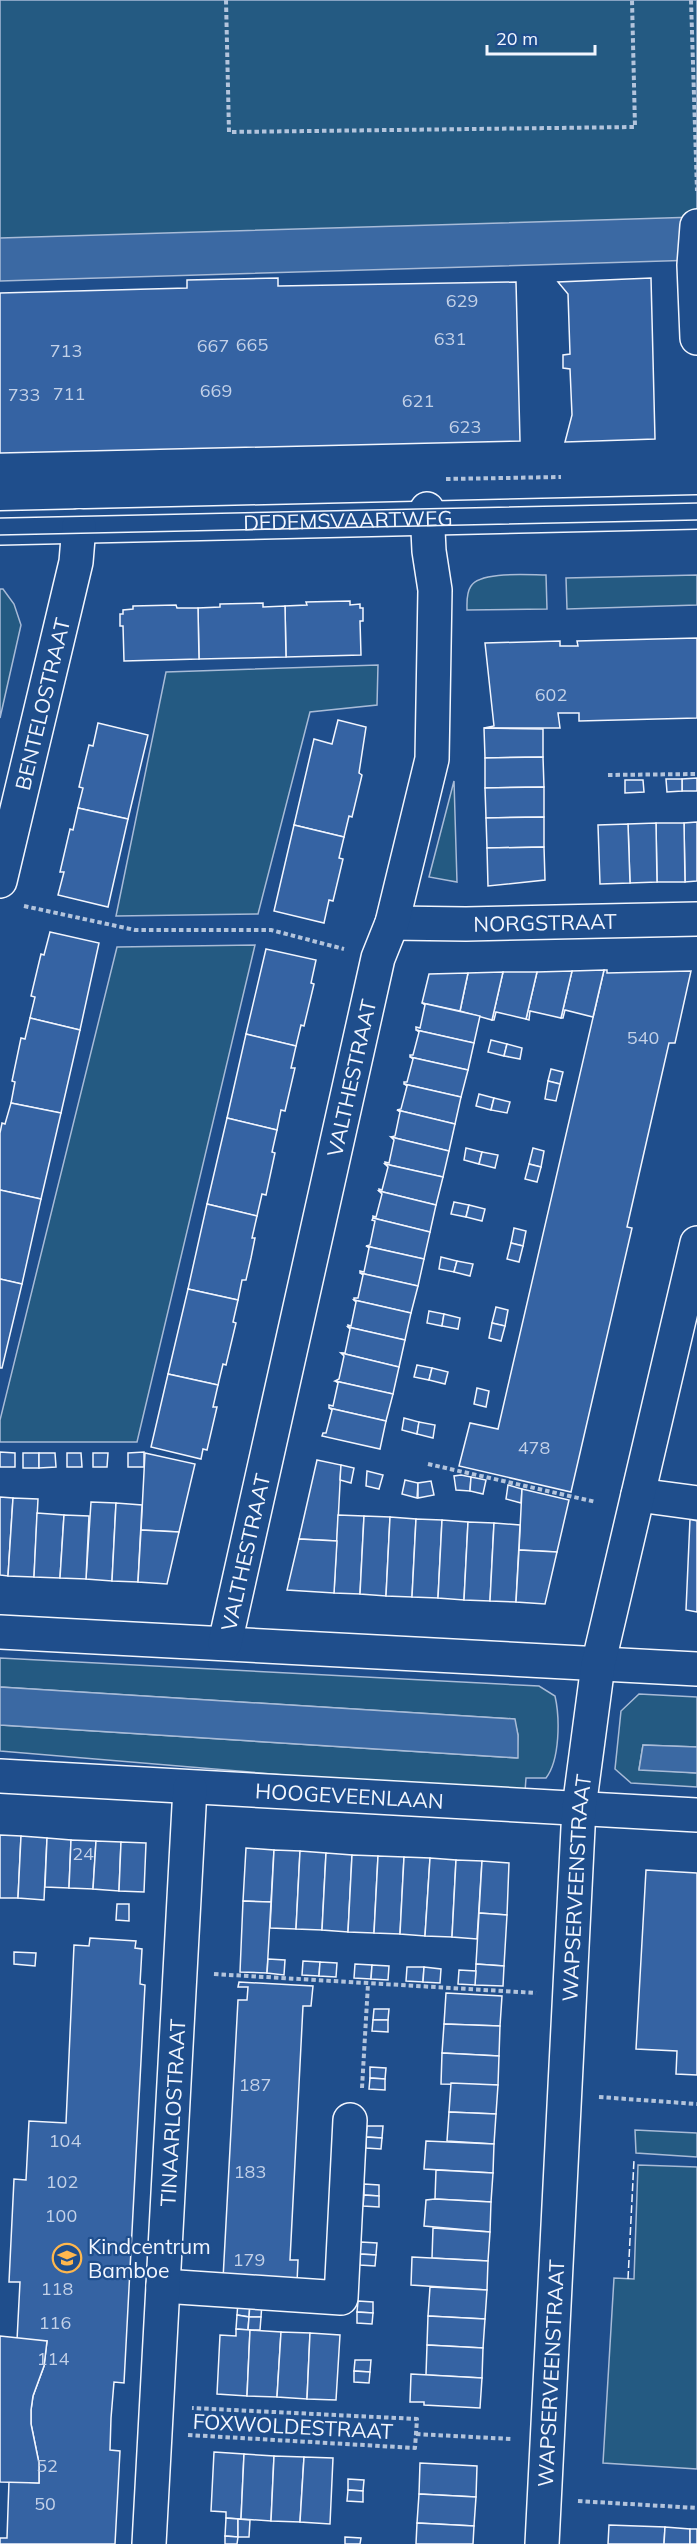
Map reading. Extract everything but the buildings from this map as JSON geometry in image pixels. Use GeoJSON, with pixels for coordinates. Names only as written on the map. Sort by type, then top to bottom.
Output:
{"type":"FeatureCollection","features":[{"type":"Feature","properties":{"kind":"street"},"geometry":{"type":"LineString","coordinates":[[697,226],[694,266],[697,338]]}},
{"type":"Feature","properties":{"kind":"street","name":"DEDEMSVAARTWEG"},"geometry":{"type":"LineString","coordinates":[[0,528],[427,514],[697,512]]}},
{"type":"Feature","properties":{"kind":"street","name":"VALTHESTRAAT"},"geometry":{"type":"LineString","coordinates":[[225,1643],[378,958],[392,923],[432,759],[435,590],[429,551],[427,514]]}},
{"type":"Feature","properties":{"kind":"street","name":"BENTELOSTRAAT"},"geometry":{"type":"LineString","coordinates":[[0,881],[76,562],[80,526]]}},
{"type":"Feature","properties":{"kind":"street","name":"NORGSTRAAT"},"geometry":{"type":"LineString","coordinates":[[392,923],[466,924],[697,919]]}},
{"type":"Feature","properties":{"kind":"street","name":"WAPSERVEENSTRAAT"},"geometry":{"type":"LineString","coordinates":[[542,2544],[579,1808],[598,1665],[697,1243]]}},
{"type":"Feature","properties":{"kind":"street"},"geometry":{"type":"LineString","coordinates":[[638,1494],[697,1503]]}},
{"type":"Feature","properties":{"kind":"street"},"geometry":{"type":"LineString","coordinates":[[0,1632],[697,1670]]}},
{"type":"Feature","properties":{"kind":"street","name":"HOOGEVEENLAAN"},"geometry":{"type":"LineString","coordinates":[[0,1776],[697,1815]]}},
{"type":"Feature","properties":{"kind":"street","name":"TINAARLOSTRAAT"},"geometry":{"type":"LineString","coordinates":[[149,2544],[190,1788]]}},
{"type":"Feature","properties":{"kind":"street"},"geometry":{"type":"LineString","coordinates":[[163,2286],[340,2298],[350,2120]]}},
{"type":"Feature","properties":{"kind":"path"},"geometry":{"type":"LineString","coordinates":[[226,0],[229,132],[635,126],[632,0]]}},
{"type":"Feature","properties":{"kind":"path"},"geometry":{"type":"LineString","coordinates":[[691,0],[697,192]]}},
{"type":"Feature","properties":{"kind":"path"},"geometry":{"type":"LineString","coordinates":[[608,776],[697,774]]}},
{"type":"Feature","properties":{"kind":"path"},"geometry":{"type":"LineString","coordinates":[[21,905],[135,930],[271,930],[378,958]]}},
{"type":"Feature","properties":{"kind":"path"},"geometry":{"type":"LineString","coordinates":[[428,1464],[596,1502]]}},
{"type":"Feature","properties":{"kind":"path"},"geometry":{"type":"LineString","coordinates":[[213,1974],[571,1994]]}},
{"type":"Feature","properties":{"kind":"path"},"geometry":{"type":"LineString","coordinates":[[350,2120],[361,2110],[368,1984]]}},
{"type":"Feature","properties":{"kind":"path"},"geometry":{"type":"LineString","coordinates":[[565,2095],[697,2104]]}},
{"type":"Feature","properties":{"kind":"path","name":"FOXWOLDESTRAAT"},"geometry":{"type":"LineString","coordinates":[[417,2419],[415,2448],[156,2420],[417,2419]]}},
{"type":"Feature","properties":{"kind":"path","name":"FOXWOLDESTRAAT"},"geometry":{"type":"LineString","coordinates":[[416,2434],[547,2442]]}},
{"type":"Feature","properties":{"kind":"path"},"geometry":{"type":"LineString","coordinates":[[544,2499],[697,2508]]}},
{"type":"Feature","properties":{"kind":"shaded area"},"geometry":{"type":"Polygon","coordinates":[[[0,0],[697,0],[697,218],[0,240],[0,0]]]}},
{"type":"Feature","properties":{"kind":"shaded area"},"geometry":{"type":"Polygon","coordinates":[[[697,217],[697,260],[0,281],[0,238],[697,217]]]}},
{"type":"Feature","properties":{"kind":"shaded area"},"geometry":{"type":"Polygon","coordinates":[[[505,575],[546,575],[547,609],[467,610],[468,592],[476,581],[505,575]]]}},
{"type":"Feature","properties":{"kind":"shaded area"},"geometry":{"type":"Polygon","coordinates":[[[697,575],[697,605],[567,609],[566,578],[697,575]]]}},
{"type":"Feature","properties":{"kind":"shaded area"},"geometry":{"type":"Polygon","coordinates":[[[0,589],[3,589],[14,604],[21,625],[0,718],[0,589]]]}},
{"type":"Feature","properties":{"kind":"shaded area"},"geometry":{"type":"Polygon","coordinates":[[[378,665],[377,705],[310,712],[258,914],[116,916],[166,672],[378,665]]]}},
{"type":"Feature","properties":{"kind":"shaded area"},"geometry":{"type":"Polygon","coordinates":[[[454,781],[457,882],[429,877],[454,781]]]}},
{"type":"Feature","properties":{"kind":"shaded area"},"geometry":{"type":"Polygon","coordinates":[[[255,945],[137,1442],[0,1442],[0,1420],[117,947],[255,945]]]}},
{"type":"Feature","properties":{"kind":"shaded area"},"geometry":{"type":"Polygon","coordinates":[[[0,1658],[539,1686],[555,1696],[558,1738],[551,1770],[546,1778],[526,1778],[525,1792],[392,1784],[0,1751],[0,1725],[517,1758],[518,1735],[514,1719],[0,1687],[0,1658]]]}},
{"type":"Feature","properties":{"kind":"shaded area"},"geometry":{"type":"Polygon","coordinates":[[[0,1687],[515,1719],[518,1758],[0,1725],[0,1687]]]}},
{"type":"Feature","properties":{"kind":"shaded area"},"geometry":{"type":"Polygon","coordinates":[[[639,1694],[697,1697],[697,1747],[643,1745],[639,1769],[697,1773],[697,1787],[631,1783],[615,1769],[621,1711],[639,1694]]]}},
{"type":"Feature","properties":{"kind":"shaded area"},"geometry":{"type":"Polygon","coordinates":[[[643,1745],[697,1747],[697,1773],[639,1770],[643,1745]]]}},
{"type":"Feature","properties":{"kind":"shaded area"},"geometry":{"type":"Polygon","coordinates":[[[635,2130],[697,2133],[697,2157],[636,2153],[635,2130]]]}},
{"type":"Feature","properties":{"kind":"shaded area"},"geometry":{"type":"Polygon","coordinates":[[[638,2165],[697,2167],[697,2469],[603,2463],[614,2278],[634,2279],[638,2165]]]}},
{"type":"Feature","properties":{"kind":"tram line"},"geometry":{"type":"LineString","coordinates":[[0,518],[697,503]]}},
{"type":"Feature","properties":{"kind":"tram line"},"geometry":{"type":"LineString","coordinates":[[0,535],[697,520]]}},
{"type":"Feature","properties":{"kind":"fence"},"geometry":{"type":"LineString","coordinates":[[628,2279],[634,2160]]}},
{"type":"Feature","properties":{"kind":"place","name":"Kindcentrum Bamboe"},"geometry":{"type":"Point","coordinates":[67,2258]}}]}
